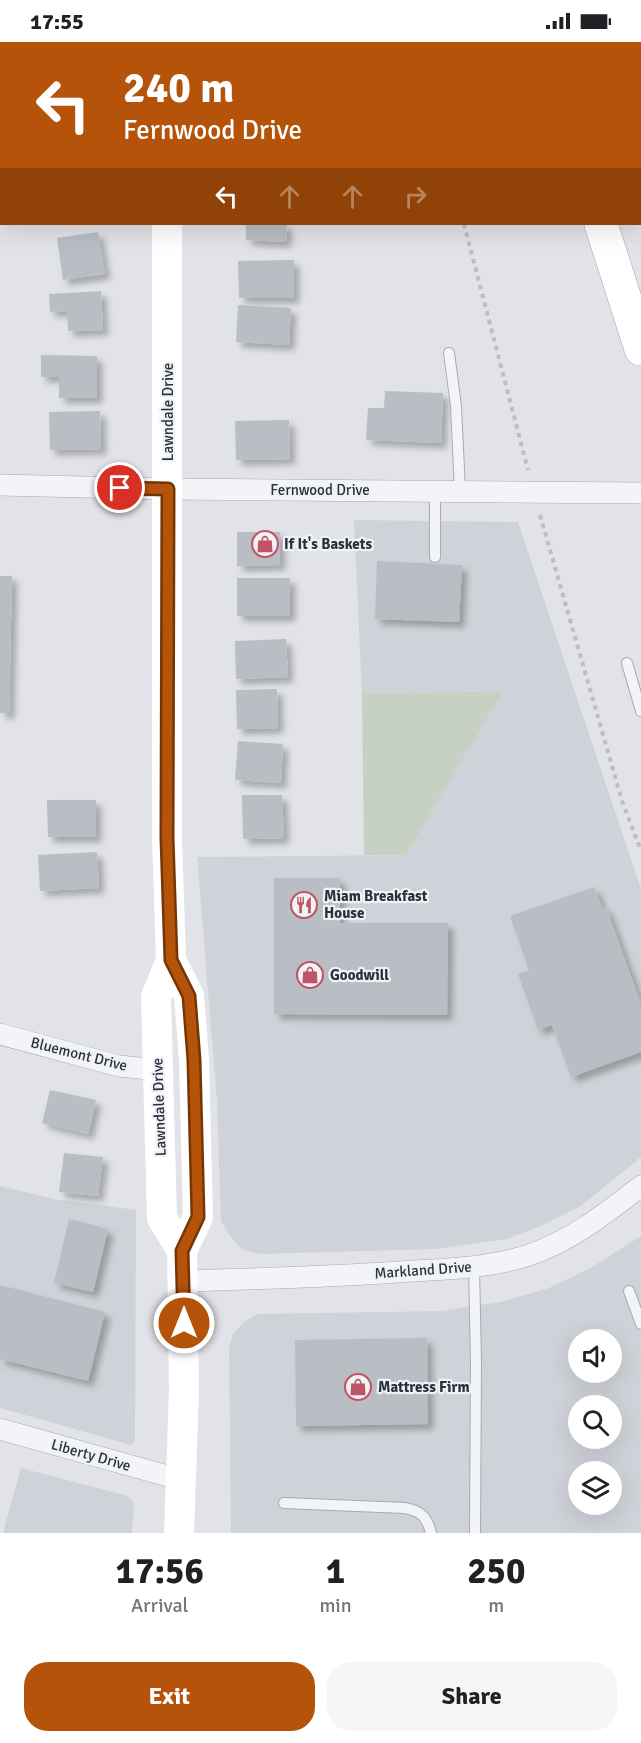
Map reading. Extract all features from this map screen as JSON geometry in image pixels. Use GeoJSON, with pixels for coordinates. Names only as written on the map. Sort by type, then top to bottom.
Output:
{"type":"FeatureCollection","features":[{"type":"Feature","properties":{"kind":"main road","name":"Lawndale Drive"},"geometry":{"type":"LineString","coordinates":[[167,225],[167,838],[171,960],[156,997],[162,1218],[182,1251],[184,1281],[184,1391],[179,1533]]}},
{"type":"Feature","properties":{"kind":"main road"},"geometry":{"type":"LineString","coordinates":[[601,225],[641,349]]}},
{"type":"Feature","properties":{"kind":"main road","name":"Lawndale Drive"},"geometry":{"type":"LineString","coordinates":[[171,960],[189,996],[194,1060],[198,1217],[182,1251]]}},
{"type":"Feature","properties":{"kind":"street","name":"Fernwood Drive"},"geometry":{"type":"LineString","coordinates":[[0,485],[168,489],[641,493]]}},
{"type":"Feature","properties":{"kind":"street","name":"Bluemont Drive"},"geometry":{"type":"LineString","coordinates":[[0,1034],[119,1066],[159,1070]]}},
{"type":"Feature","properties":{"kind":"street","name":"Markland Drive"},"geometry":{"type":"LineString","coordinates":[[184,1281],[310,1278],[495,1264],[530,1255],[576,1235],[641,1186]]}},
{"type":"Feature","properties":{"kind":"street","name":"Liberty Drive"},"geometry":{"type":"LineString","coordinates":[[0,1429],[182,1480]]}},
{"type":"Feature","properties":{"kind":"lane"},"geometry":{"type":"LineString","coordinates":[[449,353],[456,406],[460,491]]}},
{"type":"Feature","properties":{"kind":"lane"},"geometry":{"type":"LineString","coordinates":[[435,491],[435,557]]}},
{"type":"Feature","properties":{"kind":"lane"},"geometry":{"type":"LineString","coordinates":[[627,663],[641,711]]}},
{"type":"Feature","properties":{"kind":"lane"},"geometry":{"type":"LineString","coordinates":[[474,1266],[475,1533]]}},
{"type":"Feature","properties":{"kind":"lane"},"geometry":{"type":"LineString","coordinates":[[629,1291],[641,1324]]}},
{"type":"Feature","properties":{"kind":"lane"},"geometry":{"type":"LineString","coordinates":[[284,1503],[405,1508],[417,1511],[428,1523],[431,1533]]}},
{"type":"Feature","properties":{"kind":"path"},"geometry":{"type":"LineString","coordinates":[[464,225],[533,492],[622,801],[641,851]]}},
{"type":"Feature","properties":{"kind":"shaded area"},"geometry":{"type":"Polygon","coordinates":[[[354,520],[518,522],[641,889],[641,1157],[581,1206],[543,1225],[507,1239],[435,1249],[260,1254],[243,1250],[230,1236],[221,1221],[217,1101],[197,857],[406,855],[502,691],[362,694],[354,520]]]}},
{"type":"Feature","properties":{"kind":"shaded area"},"geometry":{"type":"Polygon","coordinates":[[[0,1186],[54,1199],[136,1210],[135,1440],[131,1445],[0,1408],[0,1186]]]}},
{"type":"Feature","properties":{"kind":"shaded area"},"geometry":{"type":"Polygon","coordinates":[[[641,1236],[641,1533],[231,1533],[229,1347],[233,1334],[244,1322],[257,1314],[442,1311],[500,1302],[549,1288],[592,1267],[641,1236]]]}},
{"type":"Feature","properties":{"kind":"shaded area"},"geometry":{"type":"Polygon","coordinates":[[[21,1468],[128,1496],[134,1503],[132,1533],[3,1533],[21,1468]]]}},
{"type":"Feature","properties":{"kind":"green space"},"geometry":{"type":"Polygon","coordinates":[[[503,691],[406,855],[364,855],[362,694],[503,691]]]}},
{"type":"Feature","properties":{"kind":"building"},"geometry":{"type":"Polygon","coordinates":[[[246,225],[287,225],[286,242],[246,240],[246,225]]]}},
{"type":"Feature","properties":{"kind":"building"},"geometry":{"type":"Polygon","coordinates":[[[98,232],[105,274],[63,280],[57,238],[98,232]]]}},
{"type":"Feature","properties":{"kind":"building"},"geometry":{"type":"Polygon","coordinates":[[[294,260],[294,298],[239,298],[238,261],[294,260]]]}},
{"type":"Feature","properties":{"kind":"building"},"geometry":{"type":"Polygon","coordinates":[[[101,291],[103,330],[68,331],[67,311],[50,312],[49,294],[101,291]]]}},
{"type":"Feature","properties":{"kind":"building"},"geometry":{"type":"Polygon","coordinates":[[[238,305],[291,308],[289,345],[236,342],[238,305]]]}},
{"type":"Feature","properties":{"kind":"building"},"geometry":{"type":"Polygon","coordinates":[[[41,355],[97,356],[97,398],[59,398],[59,377],[41,377],[41,355]]]}},
{"type":"Feature","properties":{"kind":"building"},"geometry":{"type":"Polygon","coordinates":[[[385,391],[443,393],[441,443],[366,440],[368,408],[384,408],[385,391]]]}},
{"type":"Feature","properties":{"kind":"building"},"geometry":{"type":"Polygon","coordinates":[[[100,411],[101,449],[50,450],[49,412],[100,411]]]}},
{"type":"Feature","properties":{"kind":"building"},"geometry":{"type":"Polygon","coordinates":[[[289,420],[290,459],[236,460],[235,421],[289,420]]]}},
{"type":"Feature","properties":{"kind":"building"},"geometry":{"type":"Polygon","coordinates":[[[237,532],[280,532],[280,565],[237,566],[237,532]]]}},
{"type":"Feature","properties":{"kind":"building"},"geometry":{"type":"Polygon","coordinates":[[[377,561],[462,565],[459,622],[375,619],[377,561]]]}},
{"type":"Feature","properties":{"kind":"building"},"geometry":{"type":"Polygon","coordinates":[[[0,576],[12,576],[9,713],[0,713],[0,576]]]}},
{"type":"Feature","properties":{"kind":"building"},"geometry":{"type":"Polygon","coordinates":[[[237,578],[290,578],[290,616],[237,616],[237,578]]]}},
{"type":"Feature","properties":{"kind":"building"},"geometry":{"type":"Polygon","coordinates":[[[286,639],[288,677],[236,679],[235,641],[286,639]]]}},
{"type":"Feature","properties":{"kind":"building"},"geometry":{"type":"Polygon","coordinates":[[[277,689],[278,728],[237,729],[236,690],[277,689]]]}},
{"type":"Feature","properties":{"kind":"building"},"geometry":{"type":"Polygon","coordinates":[[[238,741],[283,744],[281,783],[235,780],[238,741]]]}},
{"type":"Feature","properties":{"kind":"building"},"geometry":{"type":"Polygon","coordinates":[[[242,795],[282,795],[284,838],[243,839],[242,795]]]}},
{"type":"Feature","properties":{"kind":"building"},"geometry":{"type":"Polygon","coordinates":[[[47,800],[96,800],[96,837],[48,837],[47,800]]]}},
{"type":"Feature","properties":{"kind":"building"},"geometry":{"type":"Polygon","coordinates":[[[97,852],[99,888],[40,891],[38,855],[97,852]]]}},
{"type":"Feature","properties":{"kind":"building"},"geometry":{"type":"Polygon","coordinates":[[[274,878],[340,878],[340,923],[448,923],[447,1015],[274,1014],[274,878]]]}},
{"type":"Feature","properties":{"kind":"building"},"geometry":{"type":"Polygon","coordinates":[[[594,887],[602,908],[606,907],[641,1004],[641,1052],[571,1077],[552,1025],[538,1030],[518,974],[529,970],[510,916],[594,887]]]}},
{"type":"Feature","properties":{"kind":"building"},"geometry":{"type":"Polygon","coordinates":[[[50,1090],[96,1100],[88,1134],[42,1123],[50,1090]]]}},
{"type":"Feature","properties":{"kind":"building"},"geometry":{"type":"Polygon","coordinates":[[[64,1153],[103,1157],[98,1196],[59,1192],[64,1153]]]}},
{"type":"Feature","properties":{"kind":"building"},"geometry":{"type":"Polygon","coordinates":[[[69,1219],[108,1229],[93,1292],[54,1283],[69,1219]]]}},
{"type":"Feature","properties":{"kind":"building"},"geometry":{"type":"Polygon","coordinates":[[[0,1285],[105,1312],[88,1381],[0,1359],[0,1285]]]}},
{"type":"Feature","properties":{"kind":"building"},"geometry":{"type":"Polygon","coordinates":[[[427,1338],[428,1424],[296,1426],[295,1340],[427,1338]]]}},
{"type":"Feature","properties":{"kind":"place","name":"If It's Baskets"},"geometry":{"type":"Point","coordinates":[265,544]}},
{"type":"Feature","properties":{"kind":"place","name":"Miam Breakfast House"},"geometry":{"type":"Point","coordinates":[304,905]}},
{"type":"Feature","properties":{"kind":"place","name":"Goodwill"},"geometry":{"type":"Point","coordinates":[310,975]}},
{"type":"Feature","properties":{"kind":"place","name":"Mattress Firm"},"geometry":{"type":"Point","coordinates":[358,1387]}},
{"type":"Feature","properties":{"kind":"route"},"geometry":{"type":"LineString","coordinates":[[120,488],[168,489],[167,838],[171,960],[189,996],[194,1060],[198,1217],[182,1251],[184,1323]]}}]}
